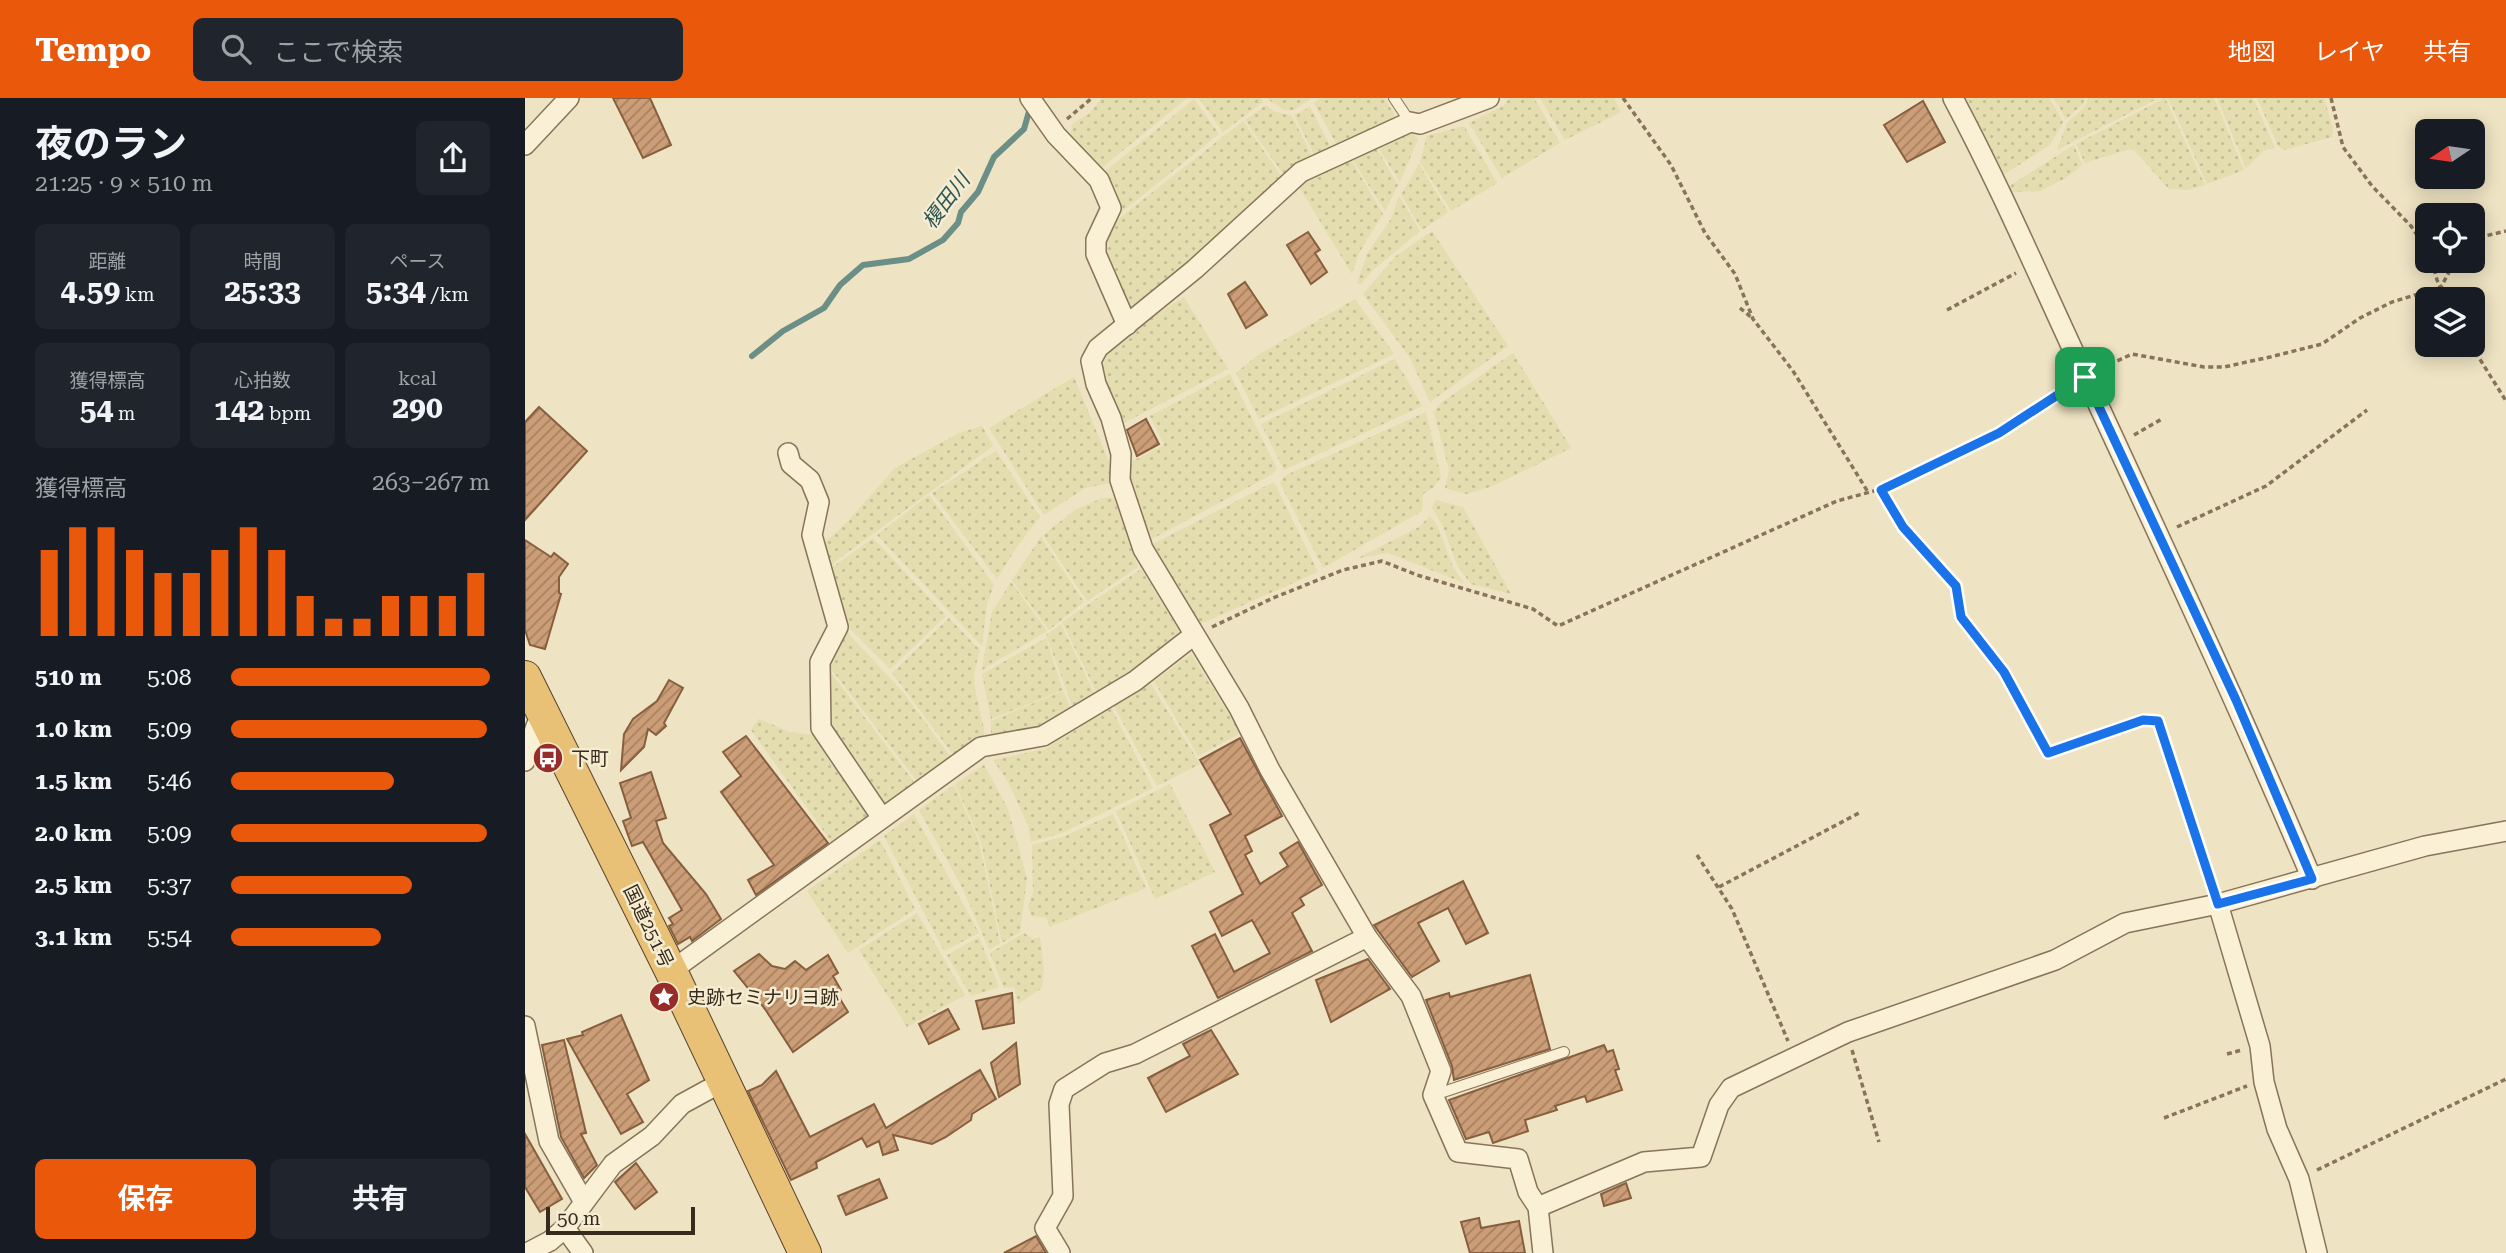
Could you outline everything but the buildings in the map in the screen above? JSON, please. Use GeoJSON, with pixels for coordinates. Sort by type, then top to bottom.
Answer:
{"type":"FeatureCollection","features":[{"type":"Feature","properties":{"kind":"highway","name":"国道251号"},"geometry":{"type":"LineString","coordinates":[[525,677],[671,971],[805,1253]]}},
{"type":"Feature","properties":{"kind":"street"},"geometry":{"type":"LineString","coordinates":[[525,145],[569,98]]}},
{"type":"Feature","properties":{"kind":"street"},"geometry":{"type":"LineString","coordinates":[[1489,98],[1420,124],[1409,122],[1301,172],[1243,228],[1098,348],[1091,360],[1096,384],[1121,454],[1120,480],[1143,549],[1367,937],[1411,996],[1441,1071],[1433,1095],[1458,1152],[1518,1159],[1528,1192],[1538,1207],[1543,1253]]}},
{"type":"Feature","properties":{"kind":"street"},"geometry":{"type":"LineString","coordinates":[[1953,98],[2000,185],[2085,377],[2236,700],[2312,879]]}},
{"type":"Feature","properties":{"kind":"street"},"geometry":{"type":"LineString","coordinates":[[1031,99],[1053,130],[1099,180],[1111,208],[1096,240],[1095,254],[1127,324]]}},
{"type":"Feature","properties":{"kind":"street"},"geometry":{"type":"LineString","coordinates":[[788,453],[791,464],[810,480],[818,502],[812,535],[838,627],[820,662],[821,728],[882,818]]}},
{"type":"Feature","properties":{"kind":"street"},"geometry":{"type":"LineString","coordinates":[[671,971],[981,747],[1043,736],[1135,681],[1194,635]]}},
{"type":"Feature","properties":{"kind":"street"},"geometry":{"type":"LineString","coordinates":[[525,761],[536,726],[546,716]]}},
{"type":"Feature","properties":{"kind":"street"},"geometry":{"type":"LineString","coordinates":[[1538,1207],[1644,1161],[1701,1157],[1719,1105],[1731,1087],[1847,1032],[2055,960],[2125,923],[2218,904],[2425,846],[2506,831]]}},
{"type":"Feature","properties":{"kind":"street"},"geometry":{"type":"LineString","coordinates":[[2218,904],[2260,1046],[2264,1082],[2277,1129],[2299,1179],[2317,1253]]}},
{"type":"Feature","properties":{"kind":"street"},"geometry":{"type":"LineString","coordinates":[[1059,1253],[1045,1228],[1063,1196],[1059,1104],[1064,1089],[1105,1063],[1135,1054],[1367,937]]}},
{"type":"Feature","properties":{"kind":"street"},"geometry":{"type":"LineString","coordinates":[[525,1026],[549,1141],[584,1202]]}},
{"type":"Feature","properties":{"kind":"street"},"geometry":{"type":"LineString","coordinates":[[527,1253],[550,1241],[565,1228],[613,1164],[652,1136],[682,1104],[724,1081]]}},
{"type":"Feature","properties":{"kind":"street"},"geometry":{"type":"LineString","coordinates":[[565,1228],[583,1253]]}},
{"type":"Feature","properties":{"kind":"lane"},"geometry":{"type":"LineString","coordinates":[[1394,98],[1409,122]]}},
{"type":"Feature","properties":{"kind":"lane"},"geometry":{"type":"LineString","coordinates":[[1433,1095],[1564,1052]]}},
{"type":"Feature","properties":{"kind":"path"},"geometry":{"type":"LineString","coordinates":[[1053,130],[1092,98]]}},
{"type":"Feature","properties":{"kind":"path"},"geometry":{"type":"LineString","coordinates":[[1623,98],[1671,165],[1705,233],[1740,283],[1753,319]]}},
{"type":"Feature","properties":{"kind":"path"},"geometry":{"type":"LineString","coordinates":[[2331,98],[2343,147],[2372,186],[2415,230]]}},
{"type":"Feature","properties":{"kind":"path"},"geometry":{"type":"LineString","coordinates":[[2485,236],[2506,231]]}},
{"type":"Feature","properties":{"kind":"path"},"geometry":{"type":"LineString","coordinates":[[1947,310],[2034,264]]}},
{"type":"Feature","properties":{"kind":"path"},"geometry":{"type":"LineString","coordinates":[[2436,273],[2441,287]]}},
{"type":"Feature","properties":{"kind":"path"},"geometry":{"type":"LineString","coordinates":[[2441,287],[2449,273]]}},
{"type":"Feature","properties":{"kind":"path"},"geometry":{"type":"LineString","coordinates":[[1194,635],[1284,593],[1343,570],[1382,561],[1417,575],[1533,609],[1558,626],[1837,500],[1881,490],[1999,433],[2085,377],[2132,354],[2180,363],[2224,367],[2322,344],[2360,318],[2392,302],[2415,295]]}},
{"type":"Feature","properties":{"kind":"path"},"geometry":{"type":"LineString","coordinates":[[1740,308],[1753,319],[1793,371],[1868,492]]}},
{"type":"Feature","properties":{"kind":"path"},"geometry":{"type":"LineString","coordinates":[[2478,357],[2506,401]]}},
{"type":"Feature","properties":{"kind":"path"},"geometry":{"type":"LineString","coordinates":[[2159,536],[2266,486],[2367,410]]}},
{"type":"Feature","properties":{"kind":"path"},"geometry":{"type":"LineString","coordinates":[[2118,444],[2162,419]]}},
{"type":"Feature","properties":{"kind":"path"},"geometry":{"type":"LineString","coordinates":[[1881,490],[1903,527],[1956,586],[1961,617],[2004,672],[2048,753],[2143,720],[2158,721],[2218,904]]}},
{"type":"Feature","properties":{"kind":"path"},"geometry":{"type":"LineString","coordinates":[[1719,887],[1859,813]]}},
{"type":"Feature","properties":{"kind":"path"},"geometry":{"type":"LineString","coordinates":[[1697,855],[1719,887],[1759,967],[1794,1055]]}},
{"type":"Feature","properties":{"kind":"path"},"geometry":{"type":"LineString","coordinates":[[1847,1032],[1879,1142]]}},
{"type":"Feature","properties":{"kind":"path"},"geometry":{"type":"LineString","coordinates":[[2299,1179],[2506,1079]]}},
{"type":"Feature","properties":{"kind":"path"},"geometry":{"type":"LineString","coordinates":[[2164,1118],[2264,1082]]}},
{"type":"Feature","properties":{"kind":"shaded area"},"geometry":{"type":"Polygon","coordinates":[[[1102,98],[1187,98],[1099,170],[1070,142],[1072,124],[1089,114],[1102,98]]]}},
{"type":"Feature","properties":{"kind":"shaded area"},"geometry":{"type":"Polygon","coordinates":[[[1199,98],[1261,98],[1263,102],[1223,132],[1199,98]]]}},
{"type":"Feature","properties":{"kind":"shaded area"},"geometry":{"type":"Polygon","coordinates":[[[1266,98],[1312,98],[1294,110],[1284,110],[1266,98]]]}},
{"type":"Feature","properties":{"kind":"shaded area"},"geometry":{"type":"Polygon","coordinates":[[[1321,98],[1384,98],[1394,113],[1394,120],[1338,147],[1314,103],[1321,98]]]}},
{"type":"Feature","properties":{"kind":"shaded area"},"geometry":{"type":"Polygon","coordinates":[[[1510,98],[1534,98],[1560,143],[1502,178],[1469,123],[1503,106],[1510,98]]]}},
{"type":"Feature","properties":{"kind":"shaded area"},"geometry":{"type":"Polygon","coordinates":[[[1540,98],[1614,98],[1621,112],[1565,140],[1540,98]]]}},
{"type":"Feature","properties":{"kind":"shaded area"},"geometry":{"type":"Polygon","coordinates":[[[1961,98],[2049,98],[2063,122],[2050,145],[2003,175],[1961,98]]]}},
{"type":"Feature","properties":{"kind":"shaded area"},"geometry":{"type":"Polygon","coordinates":[[[2054,98],[2085,98],[2083,104],[2066,119],[2054,98]]]}},
{"type":"Feature","properties":{"kind":"shaded area"},"geometry":{"type":"Polygon","coordinates":[[[2088,98],[2155,100],[2057,150],[2067,123],[2085,107],[2088,98]]]}},
{"type":"Feature","properties":{"kind":"shaded area"},"geometry":{"type":"Polygon","coordinates":[[[2165,98],[2205,185],[2188,190],[2169,189],[2134,150],[2130,149],[2085,163],[2076,144],[2165,98]]]}},
{"type":"Feature","properties":{"kind":"shaded area"},"geometry":{"type":"Polygon","coordinates":[[[2168,98],[2214,98],[2244,170],[2207,184],[2168,98]]]}},
{"type":"Feature","properties":{"kind":"shaded area"},"geometry":{"type":"Polygon","coordinates":[[[2217,98],[2253,98],[2275,148],[2263,151],[2246,168],[2217,98]]]}},
{"type":"Feature","properties":{"kind":"shaded area"},"geometry":{"type":"Polygon","coordinates":[[[2257,98],[2324,98],[2333,129],[2332,137],[2284,150],[2278,146],[2257,98]]]}},
{"type":"Feature","properties":{"kind":"shaded area"},"geometry":{"type":"Polygon","coordinates":[[[1194,99],[1219,134],[1118,215],[1102,174],[1194,99]]]}},
{"type":"Feature","properties":{"kind":"shaded area"},"geometry":{"type":"Polygon","coordinates":[[[1266,105],[1273,111],[1292,116],[1314,160],[1286,178],[1245,120],[1266,105]]]}},
{"type":"Feature","properties":{"kind":"shaded area"},"geometry":{"type":"Polygon","coordinates":[[[1310,107],[1332,150],[1316,158],[1294,115],[1310,107]]]}},
{"type":"Feature","properties":{"kind":"shaded area"},"geometry":{"type":"Polygon","coordinates":[[[1243,121],[1284,180],[1133,313],[1126,310],[1100,250],[1116,221],[1243,121]]]}},
{"type":"Feature","properties":{"kind":"shaded area"},"geometry":{"type":"Polygon","coordinates":[[[1464,126],[1497,183],[1451,211],[1420,162],[1427,136],[1464,126]]]}},
{"type":"Feature","properties":{"kind":"shaded area"},"geometry":{"type":"Polygon","coordinates":[[[1411,132],[1418,139],[1400,182],[1376,144],[1411,132]]]}},
{"type":"Feature","properties":{"kind":"shaded area"},"geometry":{"type":"Polygon","coordinates":[[[2074,145],[2082,165],[2066,178],[2040,191],[2010,192],[2008,187],[2074,145]]]}},
{"type":"Feature","properties":{"kind":"shaded area"},"geometry":{"type":"Polygon","coordinates":[[[1375,146],[1398,185],[1385,211],[1351,157],[1375,146]]]}},
{"type":"Feature","properties":{"kind":"shaded area"},"geometry":{"type":"Polygon","coordinates":[[[1350,158],[1383,214],[1359,253],[1352,274],[1298,185],[1350,158]]]}},
{"type":"Feature","properties":{"kind":"shaded area"},"geometry":{"type":"Polygon","coordinates":[[[1419,164],[1448,212],[1422,230],[1401,195],[1419,164]]]}},
{"type":"Feature","properties":{"kind":"shaded area"},"geometry":{"type":"Polygon","coordinates":[[[1399,196],[1420,231],[1372,271],[1361,284],[1357,283],[1367,254],[1391,219],[1399,196]]]}},
{"type":"Feature","properties":{"kind":"shaded area"},"geometry":{"type":"Polygon","coordinates":[[[1432,231],[1508,346],[1430,402],[1410,358],[1363,294],[1396,256],[1432,231]]]}},
{"type":"Feature","properties":{"kind":"shaded area"},"geometry":{"type":"Polygon","coordinates":[[[1184,297],[1228,369],[1120,425],[1098,366],[1106,347],[1184,297]]]}},
{"type":"Feature","properties":{"kind":"shaded area"},"geometry":{"type":"Polygon","coordinates":[[[1355,299],[1394,354],[1259,419],[1236,373],[1258,355],[1355,299]]]}},
{"type":"Feature","properties":{"kind":"shaded area"},"geometry":{"type":"Polygon","coordinates":[[[1513,353],[1571,448],[1490,487],[1466,494],[1445,488],[1449,470],[1434,412],[1441,403],[1513,353]]]}},
{"type":"Feature","properties":{"kind":"shaded area"},"geometry":{"type":"Polygon","coordinates":[[[1395,359],[1422,406],[1284,470],[1261,424],[1395,359]]]}},
{"type":"Feature","properties":{"kind":"shaded area"},"geometry":{"type":"Polygon","coordinates":[[[1230,374],[1277,469],[1271,475],[1150,540],[1127,476],[1127,464],[1164,445],[1150,416],[1230,374]]]}},
{"type":"Feature","properties":{"kind":"shaded area"},"geometry":{"type":"Polygon","coordinates":[[[1074,377],[1109,462],[1110,483],[1085,488],[1044,515],[989,428],[1074,377]]]}},
{"type":"Feature","properties":{"kind":"shaded area"},"geometry":{"type":"Polygon","coordinates":[[[1426,412],[1441,477],[1434,487],[1423,494],[1422,511],[1323,568],[1280,483],[1284,476],[1426,412]]]}},
{"type":"Feature","properties":{"kind":"shaded area"},"geometry":{"type":"Polygon","coordinates":[[[982,426],[993,446],[829,566],[823,544],[848,521],[895,468],[959,433],[982,426]]]}},
{"type":"Feature","properties":{"kind":"shaded area"},"geometry":{"type":"Polygon","coordinates":[[[996,451],[1040,517],[1018,545],[997,579],[932,493],[996,451]]]}},
{"type":"Feature","properties":{"kind":"shaded area"},"geometry":{"type":"Polygon","coordinates":[[[1274,482],[1318,572],[1198,625],[1151,545],[1274,482]]]}},
{"type":"Feature","properties":{"kind":"shaded area"},"geometry":{"type":"Polygon","coordinates":[[[929,495],[994,585],[987,603],[982,646],[877,535],[929,495]]]}},
{"type":"Feature","properties":{"kind":"shaded area"},"geometry":{"type":"Polygon","coordinates":[[[1102,498],[1114,498],[1138,567],[1087,601],[1043,535],[1075,510],[1102,498]]]}},
{"type":"Feature","properties":{"kind":"shaded area"},"geometry":{"type":"Polygon","coordinates":[[[1436,500],[1463,507],[1511,594],[1471,584],[1457,565],[1442,524],[1432,508],[1436,500]]]}},
{"type":"Feature","properties":{"kind":"shaded area"},"geometry":{"type":"Polygon","coordinates":[[[1430,516],[1438,527],[1453,567],[1464,583],[1388,553],[1358,558],[1419,527],[1430,516]]]}},
{"type":"Feature","properties":{"kind":"shaded area"},"geometry":{"type":"Polygon","coordinates":[[[1041,537],[1084,602],[1049,630],[1012,580],[1041,537]]]}},
{"type":"Feature","properties":{"kind":"shaded area"},"geometry":{"type":"Polygon","coordinates":[[[873,538],[946,616],[890,669],[846,625],[830,569],[873,538]]]}},
{"type":"Feature","properties":{"kind":"shaded area"},"geometry":{"type":"Polygon","coordinates":[[[1141,569],[1180,632],[1159,655],[1097,693],[1062,622],[1141,569]]]}},
{"type":"Feature","properties":{"kind":"shaded area"},"geometry":{"type":"Polygon","coordinates":[[[1011,582],[1047,631],[982,670],[992,612],[1011,582]]]}},
{"type":"Feature","properties":{"kind":"shaded area"},"geometry":{"type":"Polygon","coordinates":[[[949,618],[980,650],[974,673],[984,729],[984,738],[955,757],[892,673],[949,618]]]}},
{"type":"Feature","properties":{"kind":"shaded area"},"geometry":{"type":"Polygon","coordinates":[[[1061,624],[1095,695],[1073,708],[1046,635],[1061,624]]]}},
{"type":"Feature","properties":{"kind":"shaded area"},"geometry":{"type":"Polygon","coordinates":[[[844,629],[902,691],[953,760],[920,785],[829,666],[844,629]]]}},
{"type":"Feature","properties":{"kind":"shaded area"},"geometry":{"type":"Polygon","coordinates":[[[1046,638],[1063,690],[991,719],[982,674],[1046,638]]]}},
{"type":"Feature","properties":{"kind":"shaded area"},"geometry":{"type":"Polygon","coordinates":[[[1191,654],[1241,733],[1198,756],[1154,681],[1191,654]]]}},
{"type":"Feature","properties":{"kind":"shaded area"},"geometry":{"type":"Polygon","coordinates":[[[828,669],[917,786],[887,808],[827,724],[828,669]]]}},
{"type":"Feature","properties":{"kind":"shaded area"},"geometry":{"type":"Polygon","coordinates":[[[1151,684],[1200,764],[1157,786],[1114,706],[1151,684]]]}},
{"type":"Feature","properties":{"kind":"shaded area"},"geometry":{"type":"Polygon","coordinates":[[[1063,691],[1071,709],[1045,728],[991,737],[991,721],[1063,691]]]}},
{"type":"Feature","properties":{"kind":"shaded area"},"geometry":{"type":"Polygon","coordinates":[[[1111,708],[1153,788],[1062,833],[1031,842],[1028,825],[1007,780],[993,760],[1045,749],[1111,708]]]}},
{"type":"Feature","properties":{"kind":"shaded area"},"geometry":{"type":"Polygon","coordinates":[[[759,719],[790,732],[812,735],[869,818],[833,844],[751,730],[759,719]]]}},
{"type":"Feature","properties":{"kind":"shaded area"},"geometry":{"type":"Polygon","coordinates":[[[984,765],[1008,809],[1027,878],[1020,932],[1002,943],[981,842],[955,784],[984,765]]]}},
{"type":"Feature","properties":{"kind":"shaded area"},"geometry":{"type":"Polygon","coordinates":[[[1170,784],[1215,872],[1155,899],[1116,811],[1170,784]]]}},
{"type":"Feature","properties":{"kind":"shaded area"},"geometry":{"type":"Polygon","coordinates":[[[954,785],[979,842],[994,912],[1000,944],[989,949],[963,889],[919,810],[954,785]]]}},
{"type":"Feature","properties":{"kind":"shaded area"},"geometry":{"type":"Polygon","coordinates":[[[914,814],[979,933],[944,951],[884,836],[914,814]]]}},
{"type":"Feature","properties":{"kind":"shaded area"},"geometry":{"type":"Polygon","coordinates":[[[1113,814],[1146,888],[1049,927],[1047,918],[1032,916],[1028,907],[1033,892],[1032,845],[1065,836],[1113,814]]]}},
{"type":"Feature","properties":{"kind":"shaded area"},"geometry":{"type":"Polygon","coordinates":[[[880,840],[915,909],[848,953],[807,891],[880,840]]]}},
{"type":"Feature","properties":{"kind":"shaded area"},"geometry":{"type":"Polygon","coordinates":[[[917,913],[965,995],[907,1027],[859,950],[917,913]]]}},
{"type":"Feature","properties":{"kind":"shaded area"},"geometry":{"type":"Polygon","coordinates":[[[1024,933],[1033,939],[1040,937],[1044,969],[1042,988],[1018,1004],[1014,987],[1004,988],[990,953],[1024,933]]]}},
{"type":"Feature","properties":{"kind":"shaded area"},"geometry":{"type":"Polygon","coordinates":[[[979,937],[999,987],[971,996],[947,955],[979,937]]]}},
{"type":"Feature","properties":{"kind":"waterway","name":"榎田川"},"geometry":{"type":"LineString","coordinates":[[752,356],[783,331],[824,308],[840,285],[863,265],[909,259],[943,240],[958,223],[961,212],[978,192],[994,157],[1024,129],[1030,108]]}},
{"type":"Feature","properties":{"kind":"place","name":"下町"},"geometry":{"type":"Point","coordinates":[548,758]}},
{"type":"Feature","properties":{"kind":"place","name":"史跡セミナリヨ跡"},"geometry":{"type":"Point","coordinates":[664,997]}},
{"type":"Feature","properties":{"kind":"route"},"geometry":{"type":"LineString","coordinates":[[2085,377],[2236,700],[2312,879],[2218,904],[2213,896],[2158,721],[2143,720],[2048,753],[2004,672],[1961,617],[1956,586],[1903,527],[1881,490],[1999,433],[2085,377]]}}]}
